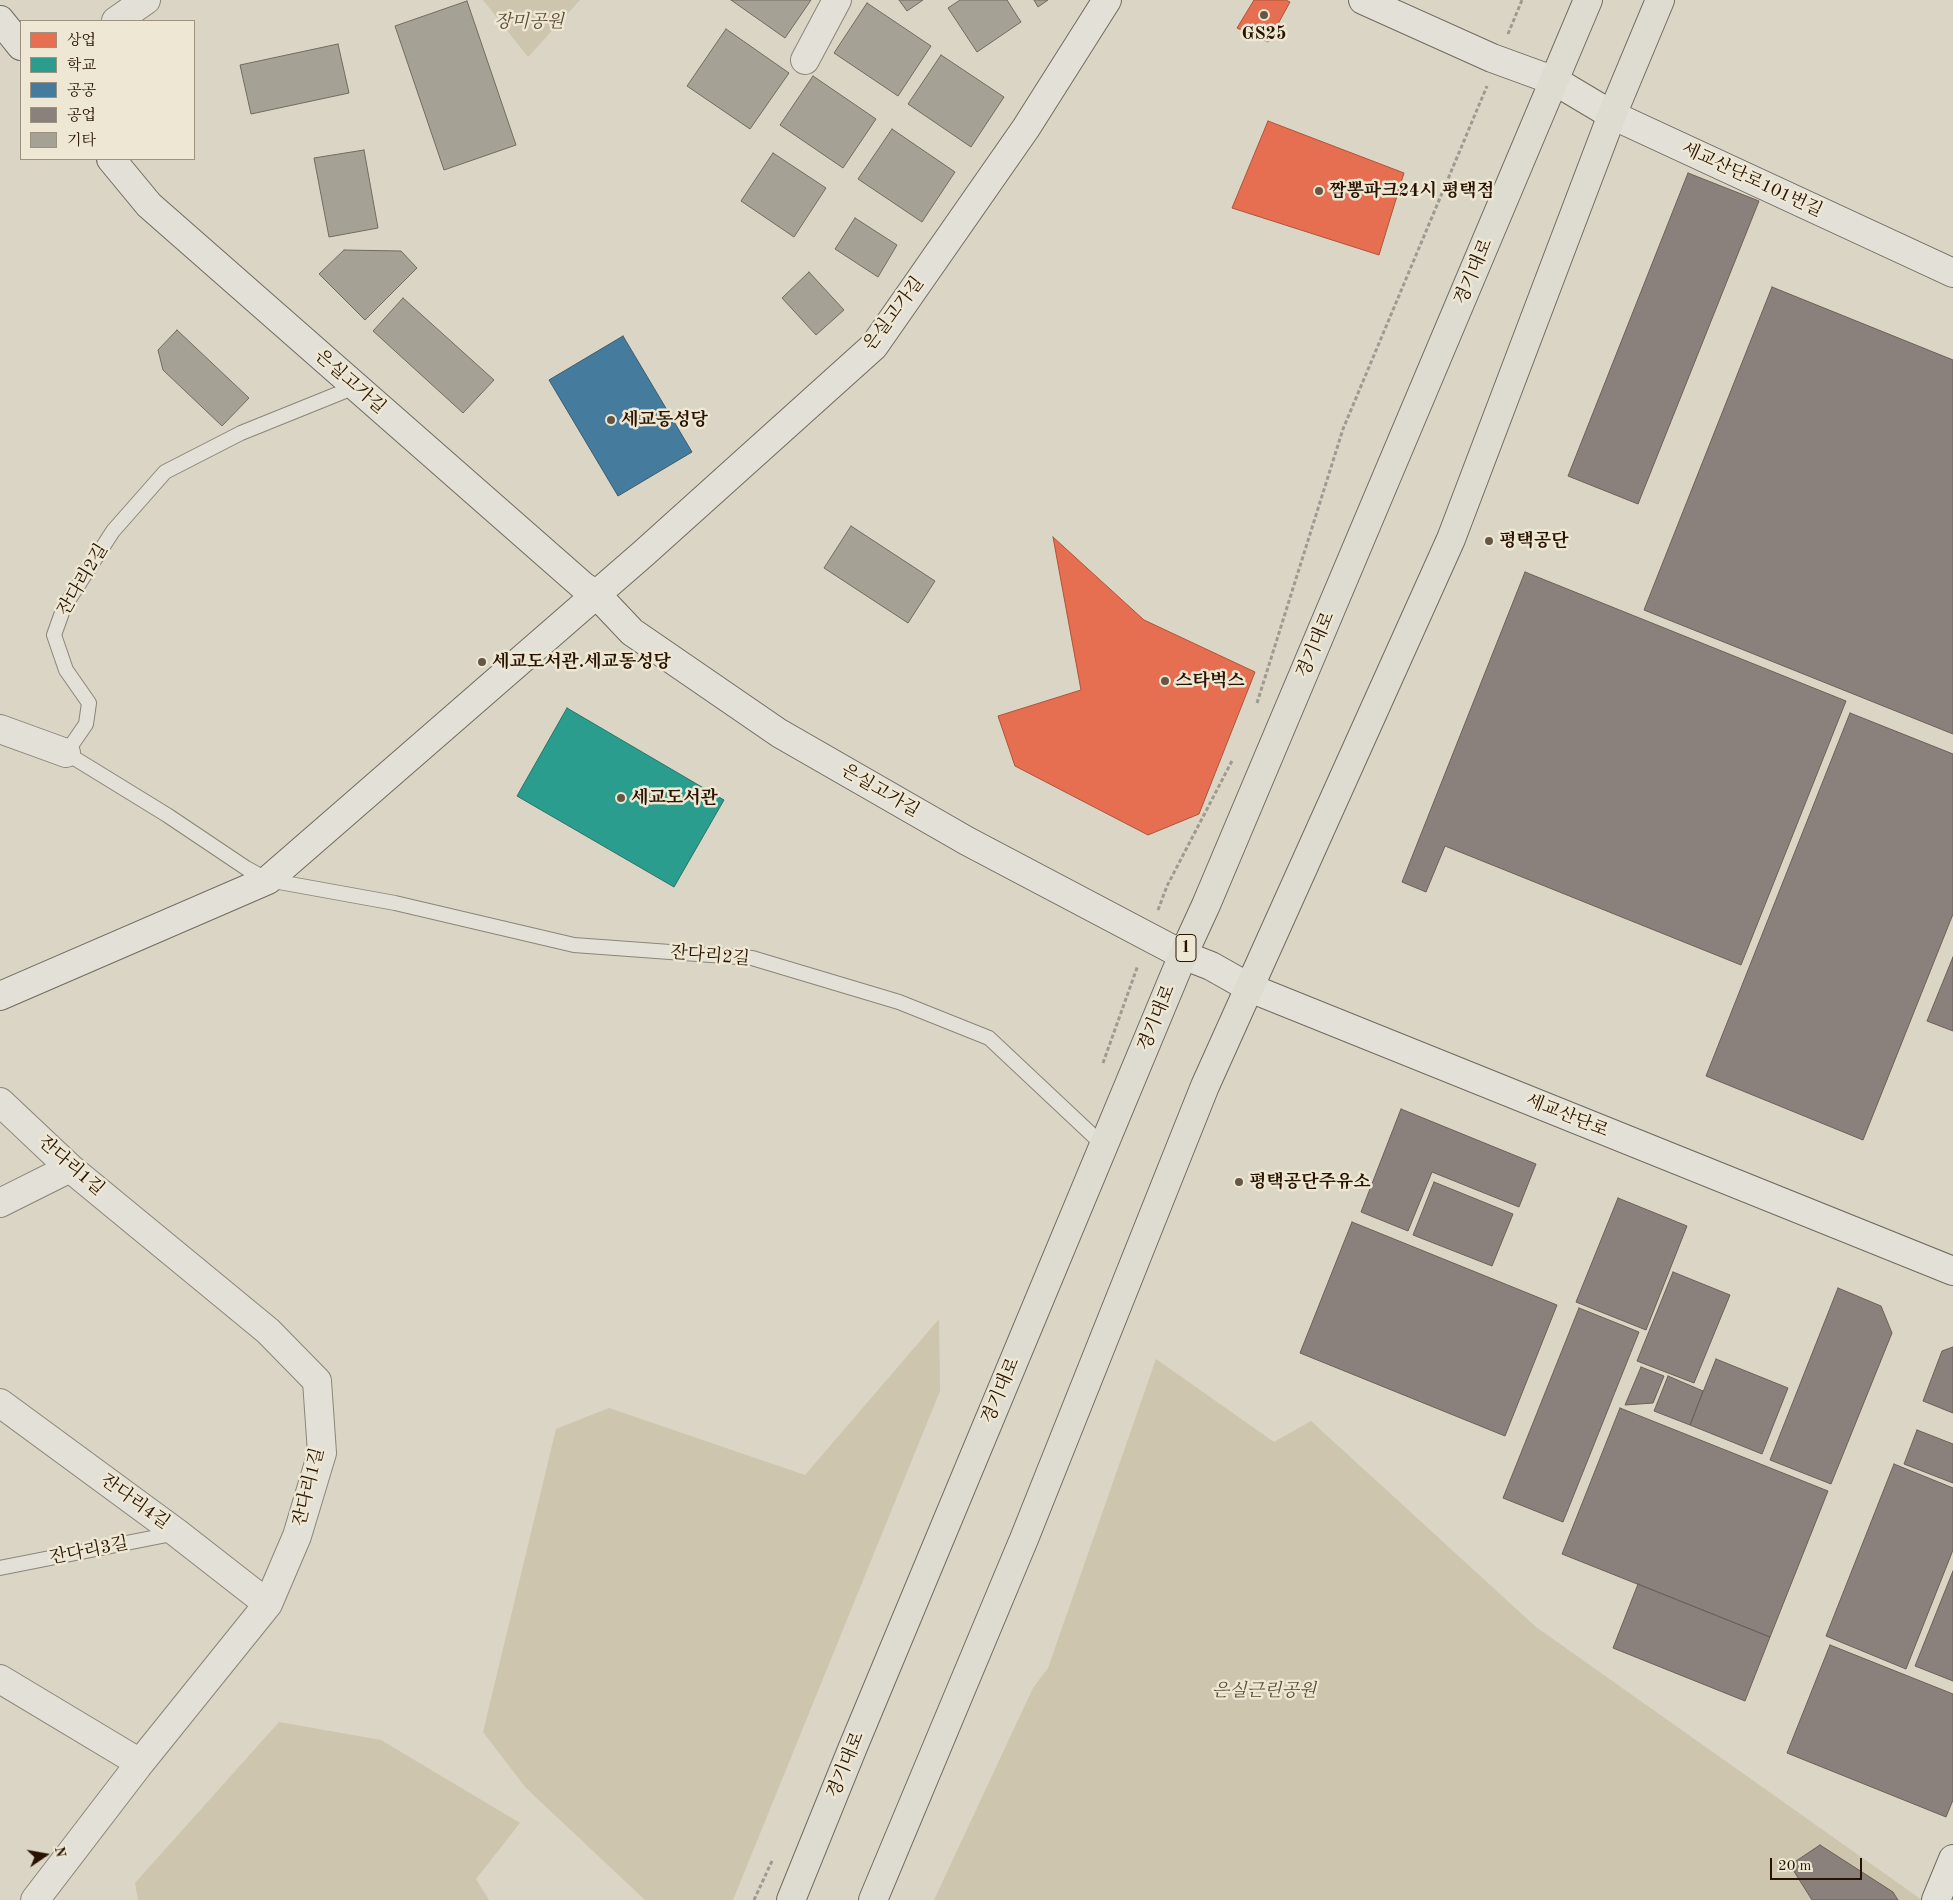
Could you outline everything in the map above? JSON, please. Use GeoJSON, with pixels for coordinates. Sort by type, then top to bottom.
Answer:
{"type":"FeatureCollection","features":[{"type":"Feature","properties":{"kind":"main road","name":"경기대로"},"geometry":{"type":"LineString","coordinates":[[792,1900],[857,1738],[1183,954],[1206,905],[1588,0]]}},
{"type":"Feature","properties":{"kind":"main road"},"geometry":{"type":"LineString","coordinates":[[873,1900],[1024,1539],[1205,1086],[1451,539],[1612,115],[1660,0]]}},
{"type":"Feature","properties":{"kind":"street"},"geometry":{"type":"LineString","coordinates":[[117,20],[146,0]]}},
{"type":"Feature","properties":{"kind":"street"},"geometry":{"type":"LineString","coordinates":[[805,60],[837,0]]}},
{"type":"Feature","properties":{"kind":"street","name":"은실고가길"},"geometry":{"type":"LineString","coordinates":[[597,595],[874,346],[1026,128],[1107,0]]}},
{"type":"Feature","properties":{"kind":"street","name":"세교산단로101번길"},"geometry":{"type":"LineString","coordinates":[[1363,0],[1492,58],[1555,81],[1612,115],[1953,273]]}},
{"type":"Feature","properties":{"kind":"street"},"geometry":{"type":"LineString","coordinates":[[0,20],[20,45]]}},
{"type":"Feature","properties":{"kind":"street","name":"은실고가길"},"geometry":{"type":"LineString","coordinates":[[112,160],[148,206],[583,586],[597,595],[632,632],[779,733],[967,841],[1183,954]]}},
{"type":"Feature","properties":{"kind":"street"},"geometry":{"type":"LineString","coordinates":[[0,996],[268,880],[597,595]]}},
{"type":"Feature","properties":{"kind":"street"},"geometry":{"type":"LineString","coordinates":[[0,729],[66,753]]}},
{"type":"Feature","properties":{"kind":"street","name":"세교산단로"},"geometry":{"type":"LineString","coordinates":[[1183,954],[1211,966],[1250,988],[1953,1272]]}},
{"type":"Feature","properties":{"kind":"street","name":"잔다리1길"},"geometry":{"type":"LineString","coordinates":[[0,1102],[70,1168],[268,1331],[317,1381],[322,1453],[297,1536],[268,1604],[140,1763],[35,1900]]}},
{"type":"Feature","properties":{"kind":"street"},"geometry":{"type":"LineString","coordinates":[[0,1202],[70,1168]]}},
{"type":"Feature","properties":{"kind":"street","name":"잔다리4길"},"geometry":{"type":"LineString","coordinates":[[0,1403],[177,1533],[268,1604]]}},
{"type":"Feature","properties":{"kind":"street"},"geometry":{"type":"LineString","coordinates":[[0,1678],[140,1763]]}},
{"type":"Feature","properties":{"kind":"street"},"geometry":{"type":"LineString","coordinates":[[1936,1900],[1953,1858]]}},
{"type":"Feature","properties":{"kind":"lane","name":"잔다리2길"},"geometry":{"type":"LineString","coordinates":[[355,387],[241,433],[165,472],[113,531],[64,607],[54,635],[66,670],[89,703],[86,724],[66,753],[167,815],[246,868],[268,880],[395,903],[574,945],[752,958],[899,1002],[990,1038],[1104,1146]]}},
{"type":"Feature","properties":{"kind":"lane","name":"잔다리3길"},"geometry":{"type":"LineString","coordinates":[[0,1568],[177,1533]]}},
{"type":"Feature","properties":{"kind":"green space","name":"장미공원"},"geometry":{"type":"Polygon","coordinates":[[[483,0],[580,0],[528,57],[483,0]]]}},
{"type":"Feature","properties":{"kind":"green space"},"geometry":{"type":"Polygon","coordinates":[[[939,1319],[940,1391],[733,1900],[645,1900],[526,1788],[483,1732],[556,1429],[609,1408],[805,1475],[939,1319]]]}},
{"type":"Feature","properties":{"kind":"green space","name":"은실근린공원"},"geometry":{"type":"Polygon","coordinates":[[[1156,1359],[1274,1442],[1311,1421],[1536,1627],[1922,1900],[934,1900],[1033,1688],[1048,1668],[1156,1359]]]}},
{"type":"Feature","properties":{"kind":"green space"},"geometry":{"type":"Polygon","coordinates":[[[279,1722],[381,1740],[520,1823],[476,1879],[489,1900],[138,1900],[135,1883],[279,1722]]]}},
{"type":"Feature","properties":{"kind":"building: 상업","name":"GS25"},"geometry":{"type":"Polygon","coordinates":[[[1254,0],[1286,0],[1290,2],[1268,42],[1237,28],[1254,0]]]}},
{"type":"Feature","properties":{"kind":"building: 상업","name":"짬뽕파크24시 평택점"},"geometry":{"type":"Polygon","coordinates":[[[1268,121],[1404,173],[1379,255],[1232,208],[1268,121]]]}},
{"type":"Feature","properties":{"kind":"building: 상업","name":"스타벅스"},"geometry":{"type":"Polygon","coordinates":[[[1053,537],[1144,620],[1255,672],[1199,814],[1148,835],[1015,766],[998,716],[1081,690],[1053,537]]]}},
{"type":"Feature","properties":{"kind":"building: 학교","name":"세교도서관"},"geometry":{"type":"Polygon","coordinates":[[[567,708],[724,800],[674,887],[517,796],[567,708]]]}},
{"type":"Feature","properties":{"kind":"building: 공공"},"geometry":{"type":"Polygon","coordinates":[[[623,336],[692,452],[618,496],[549,380],[623,336]]]}},
{"type":"Feature","properties":{"kind":"building: 공업"},"geometry":{"type":"Polygon","coordinates":[[[1688,173],[1759,201],[1638,504],[1568,476],[1688,173]]]}},
{"type":"Feature","properties":{"kind":"building: 공업"},"geometry":{"type":"Polygon","coordinates":[[[1772,287],[1953,360],[1953,734],[1644,610],[1772,287]]]}},
{"type":"Feature","properties":{"kind":"building: 공업"},"geometry":{"type":"Polygon","coordinates":[[[1525,572],[1846,701],[1741,965],[1445,846],[1426,892],[1402,882],[1525,572]]]}},
{"type":"Feature","properties":{"kind":"building: 공업"},"geometry":{"type":"Polygon","coordinates":[[[1850,713],[1953,754],[1953,914],[1863,1140],[1706,1076],[1850,713]]]}},
{"type":"Feature","properties":{"kind":"building: 공업"},"geometry":{"type":"Polygon","coordinates":[[[1953,957],[1953,1031],[1927,1021],[1953,957]]]}},
{"type":"Feature","properties":{"kind":"building: 공업"},"geometry":{"type":"Polygon","coordinates":[[[1401,1109],[1536,1164],[1519,1207],[1432,1172],[1408,1231],[1361,1212],[1401,1109]]]}},
{"type":"Feature","properties":{"kind":"building: 공업"},"geometry":{"type":"Polygon","coordinates":[[[1434,1182],[1513,1214],[1492,1266],[1413,1235],[1434,1182]]]}},
{"type":"Feature","properties":{"kind":"building: 공업"},"geometry":{"type":"Polygon","coordinates":[[[1618,1198],[1687,1226],[1646,1330],[1576,1302],[1618,1198]]]}},
{"type":"Feature","properties":{"kind":"building: 공업"},"geometry":{"type":"Polygon","coordinates":[[[1352,1222],[1557,1305],[1505,1436],[1300,1353],[1352,1222]]]}},
{"type":"Feature","properties":{"kind":"building: 공업"},"geometry":{"type":"Polygon","coordinates":[[[1673,1272],[1730,1295],[1694,1383],[1637,1361],[1673,1272]]]}},
{"type":"Feature","properties":{"kind":"building: 공업"},"geometry":{"type":"Polygon","coordinates":[[[1838,1288],[1881,1306],[1892,1333],[1831,1484],[1770,1460],[1838,1288]]]}},
{"type":"Feature","properties":{"kind":"building: 공업"},"geometry":{"type":"Polygon","coordinates":[[[1579,1308],[1639,1332],[1563,1522],[1503,1498],[1579,1308]]]}},
{"type":"Feature","properties":{"kind":"building: 공업"},"geometry":{"type":"Polygon","coordinates":[[[1953,1347],[1953,1413],[1923,1401],[1942,1351],[1953,1347]]]}},
{"type":"Feature","properties":{"kind":"building: 공업"},"geometry":{"type":"Polygon","coordinates":[[[1716,1359],[1788,1388],[1762,1454],[1690,1425],[1716,1359]]]}},
{"type":"Feature","properties":{"kind":"building: 공업"},"geometry":{"type":"Polygon","coordinates":[[[1641,1367],[1664,1376],[1653,1403],[1625,1405],[1641,1367]]]}},
{"type":"Feature","properties":{"kind":"building: 공업"},"geometry":{"type":"Polygon","coordinates":[[[1668,1376],[1703,1391],[1690,1425],[1654,1411],[1668,1376]]]}},
{"type":"Feature","properties":{"kind":"building: 공업"},"geometry":{"type":"Polygon","coordinates":[[[1620,1408],[1828,1491],[1770,1637],[1562,1554],[1620,1408]]]}},
{"type":"Feature","properties":{"kind":"building: 공업"},"geometry":{"type":"Polygon","coordinates":[[[1917,1430],[1953,1444],[1953,1483],[1904,1464],[1917,1430]]]}},
{"type":"Feature","properties":{"kind":"building: 공업"},"geometry":{"type":"Polygon","coordinates":[[[1894,1464],[1953,1488],[1953,1550],[1906,1669],[1826,1636],[1894,1464]]]}},
{"type":"Feature","properties":{"kind":"building: 공업"},"geometry":{"type":"Polygon","coordinates":[[[1953,1571],[1953,1681],[1915,1666],[1953,1571]]]}},
{"type":"Feature","properties":{"kind":"building: 공업"},"geometry":{"type":"Polygon","coordinates":[[[1638,1584],[1770,1637],[1745,1701],[1613,1648],[1638,1584]]]}},
{"type":"Feature","properties":{"kind":"building: 공업"},"geometry":{"type":"Polygon","coordinates":[[[1830,1645],[1953,1694],[1953,1800],[1946,1817],[1787,1753],[1830,1645]]]}},
{"type":"Feature","properties":{"kind":"building: 공업"},"geometry":{"type":"Polygon","coordinates":[[[1820,1845],[1893,1892],[1898,1900],[1812,1900],[1790,1865],[1820,1845]]]}},
{"type":"Feature","properties":{"kind":"building: 기타"},"geometry":{"type":"Polygon","coordinates":[[[731,0],[811,0],[785,38],[731,0]]]}},
{"type":"Feature","properties":{"kind":"building: 기타"},"geometry":{"type":"Polygon","coordinates":[[[899,0],[923,0],[907,11],[899,0]]]}},
{"type":"Feature","properties":{"kind":"building: 기타"},"geometry":{"type":"Polygon","coordinates":[[[960,0],[1007,0],[1021,22],[977,52],[948,8],[960,0]]]}},
{"type":"Feature","properties":{"kind":"building: 기타"},"geometry":{"type":"Polygon","coordinates":[[[1034,0],[1048,0],[1038,7],[1034,0]]]}},
{"type":"Feature","properties":{"kind":"building: 기타"},"geometry":{"type":"Polygon","coordinates":[[[467,1],[516,145],[444,170],[395,26],[467,1]]]}},
{"type":"Feature","properties":{"kind":"building: 기타"},"geometry":{"type":"Polygon","coordinates":[[[867,3],[931,46],[898,96],[834,53],[867,3]]]}},
{"type":"Feature","properties":{"kind":"building: 기타"},"geometry":{"type":"Polygon","coordinates":[[[726,29],[789,73],[750,129],[687,86],[726,29]]]}},
{"type":"Feature","properties":{"kind":"building: 기타"},"geometry":{"type":"Polygon","coordinates":[[[338,44],[349,93],[251,114],[240,65],[338,44]]]}},
{"type":"Feature","properties":{"kind":"building: 기타"},"geometry":{"type":"Polygon","coordinates":[[[941,55],[1004,97],[971,147],[908,104],[941,55]]]}},
{"type":"Feature","properties":{"kind":"building: 기타"},"geometry":{"type":"Polygon","coordinates":[[[813,76],[876,119],[843,168],[780,125],[813,76]]]}},
{"type":"Feature","properties":{"kind":"building: 기타"},"geometry":{"type":"Polygon","coordinates":[[[892,129],[955,172],[922,222],[858,179],[892,129]]]}},
{"type":"Feature","properties":{"kind":"building: 기타"},"geometry":{"type":"Polygon","coordinates":[[[364,150],[378,228],[329,237],[314,158],[364,150]]]}},
{"type":"Feature","properties":{"kind":"building: 기타"},"geometry":{"type":"Polygon","coordinates":[[[773,153],[826,188],[794,237],[741,201],[773,153]]]}},
{"type":"Feature","properties":{"kind":"building: 기타"},"geometry":{"type":"Polygon","coordinates":[[[855,218],[897,245],[878,277],[835,249],[855,218]]]}},
{"type":"Feature","properties":{"kind":"building: 기타"},"geometry":{"type":"Polygon","coordinates":[[[344,250],[401,251],[417,268],[365,320],[319,274],[344,250]]]}},
{"type":"Feature","properties":{"kind":"building: 기타"},"geometry":{"type":"Polygon","coordinates":[[[809,272],[844,310],[816,335],[782,298],[809,272]]]}},
{"type":"Feature","properties":{"kind":"building: 기타"},"geometry":{"type":"Polygon","coordinates":[[[403,298],[494,380],[463,413],[373,331],[403,298]]]}},
{"type":"Feature","properties":{"kind":"building: 기타"},"geometry":{"type":"Polygon","coordinates":[[[177,330],[249,398],[222,426],[163,370],[158,350],[177,330]]]}},
{"type":"Feature","properties":{"kind":"building: 기타"},"geometry":{"type":"Polygon","coordinates":[[[851,526],[935,581],[908,623],[824,568],[851,526]]]}},
{"type":"Feature","properties":{"kind":"place","name":"GS25"},"geometry":{"type":"Point","coordinates":[1264,15]}},
{"type":"Feature","properties":{"kind":"place","name":"짬뽕파크24시 평택점"},"geometry":{"type":"Point","coordinates":[1319,191]}},
{"type":"Feature","properties":{"kind":"place","name":"세교동성당"},"geometry":{"type":"Point","coordinates":[611,420]}},
{"type":"Feature","properties":{"kind":"place","name":"평택공단"},"geometry":{"type":"Point","coordinates":[1489,541]}},
{"type":"Feature","properties":{"kind":"place","name":"세교도서관.세교동성당"},"geometry":{"type":"Point","coordinates":[482,662]}},
{"type":"Feature","properties":{"kind":"place","name":"스타벅스"},"geometry":{"type":"Point","coordinates":[1165,681]}},
{"type":"Feature","properties":{"kind":"place","name":"세교도서관"},"geometry":{"type":"Point","coordinates":[621,798]}},
{"type":"Feature","properties":{"kind":"place","name":"평택공단주유소"},"geometry":{"type":"Point","coordinates":[1239,1182]}}]}
